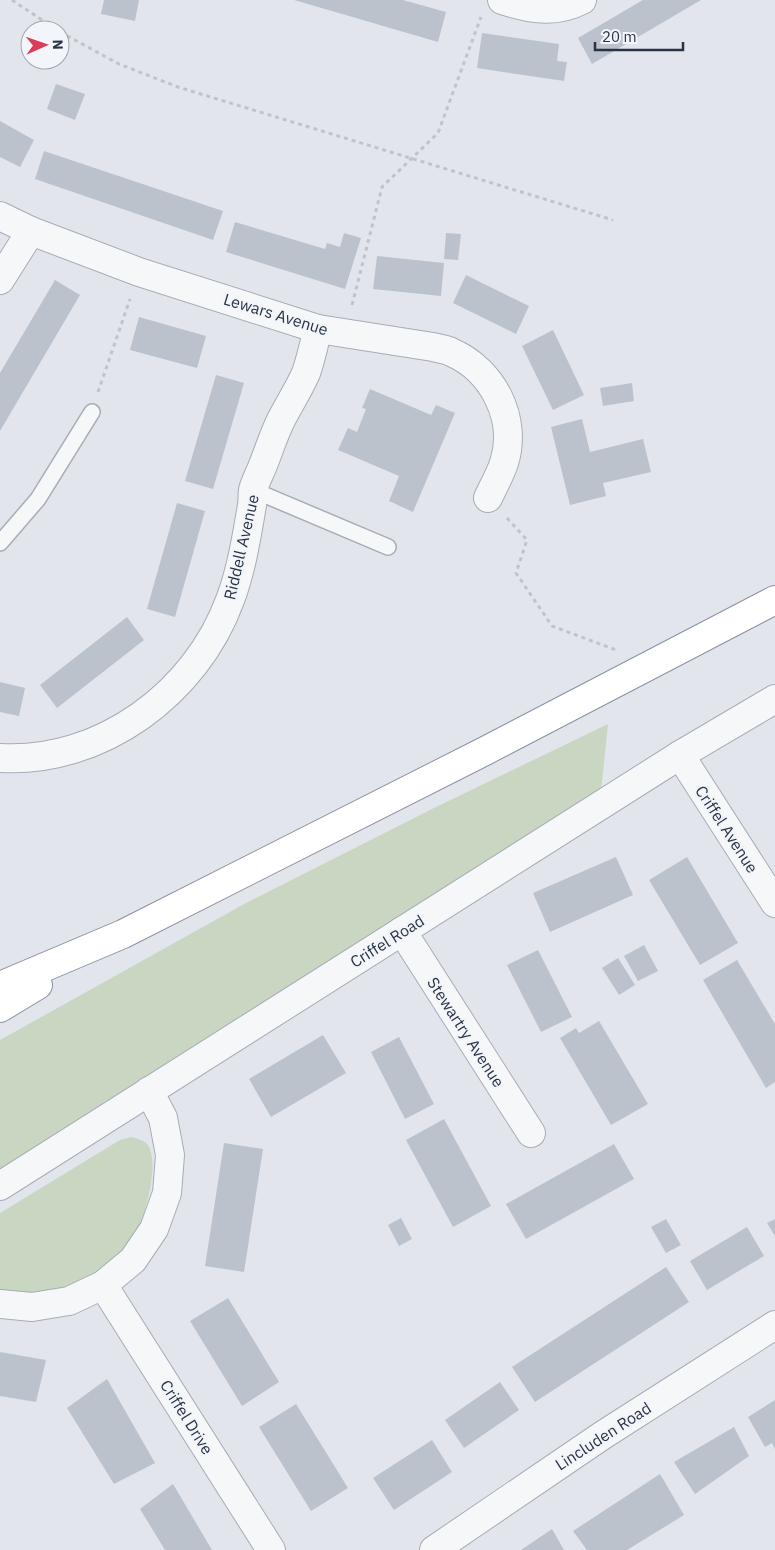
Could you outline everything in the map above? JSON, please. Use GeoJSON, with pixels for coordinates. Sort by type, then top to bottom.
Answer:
{"type":"FeatureCollection","features":[{"type":"Feature","properties":{"kind":"highway"},"geometry":{"type":"LineString","coordinates":[[0,986],[123,934],[476,755],[775,600]]}},
{"type":"Feature","properties":{"kind":"highway"},"geometry":{"type":"LineString","coordinates":[[0,1008],[123,934]]}},
{"type":"Feature","properties":{"kind":"street"},"geometry":{"type":"LineString","coordinates":[[493,4],[538,9],[564,7],[582,0]]}},
{"type":"Feature","properties":{"kind":"street","name":"Lewars Avenue"},"geometry":{"type":"LineString","coordinates":[[0,216],[31,231],[139,272],[318,329],[450,351],[465,359],[479,370],[499,397],[505,413],[508,430],[504,463],[488,498]]}},
{"type":"Feature","properties":{"kind":"street"},"geometry":{"type":"LineString","coordinates":[[0,280],[31,231]]}},
{"type":"Feature","properties":{"kind":"street","name":"Riddell Avenue"},"geometry":{"type":"LineString","coordinates":[[0,758],[35,756],[63,751],[91,743],[118,731],[142,716],[164,698],[186,677],[204,653],[230,600],[245,542],[253,503],[253,490],[280,422],[306,373],[318,329]]}},
{"type":"Feature","properties":{"kind":"street","name":"Criffel Road"},"geometry":{"type":"LineString","coordinates":[[0,1186],[680,755],[775,699]]}},
{"type":"Feature","properties":{"kind":"street","name":"Criffel Avenue"},"geometry":{"type":"LineString","coordinates":[[680,755],[775,903]]}},
{"type":"Feature","properties":{"kind":"street","name":"Stewartry Avenue"},"geometry":{"type":"LineString","coordinates":[[402,932],[531,1133]]}},
{"type":"Feature","properties":{"kind":"street"},"geometry":{"type":"LineString","coordinates":[[0,1304],[32,1307],[70,1301],[103,1285],[133,1260],[154,1229],[167,1193],[170,1155],[163,1118],[148,1091]]}},
{"type":"Feature","properties":{"kind":"street","name":"Criffel Drive"},"geometry":{"type":"LineString","coordinates":[[103,1285],[271,1550]]}},
{"type":"Feature","properties":{"kind":"street","name":"Lincluden Road"},"geometry":{"type":"LineString","coordinates":[[434,1550],[603,1435],[775,1325]]}},
{"type":"Feature","properties":{"kind":"lane"},"geometry":{"type":"LineString","coordinates":[[0,543],[38,499],[92,412]]}},
{"type":"Feature","properties":{"kind":"lane"},"geometry":{"type":"LineString","coordinates":[[253,490],[388,547]]}},
{"type":"Feature","properties":{"kind":"path"},"geometry":{"type":"LineString","coordinates":[[12,0],[42,20]]}},
{"type":"Feature","properties":{"kind":"path"},"geometry":{"type":"LineString","coordinates":[[344,333],[382,187],[438,133],[493,4]]}},
{"type":"Feature","properties":{"kind":"path"},"geometry":{"type":"LineString","coordinates":[[70,37],[120,64],[178,87],[613,220]]}},
{"type":"Feature","properties":{"kind":"path"},"geometry":{"type":"LineString","coordinates":[[92,412],[139,272]]}},
{"type":"Feature","properties":{"kind":"path"},"geometry":{"type":"LineString","coordinates":[[488,498],[527,540],[516,574],[552,626],[652,664]]}},
{"type":"Feature","properties":{"kind":"green space"},"geometry":{"type":"Polygon","coordinates":[[[608,724],[601,791],[0,1173],[0,1040],[246,903],[432,809],[608,724]]]}},
{"type":"Feature","properties":{"kind":"green space"},"geometry":{"type":"Polygon","coordinates":[[[131,1137],[148,1145],[153,1166],[149,1195],[141,1223],[131,1243],[95,1277],[68,1289],[42,1298],[0,1294],[0,1213],[120,1140],[131,1137]]]}},
{"type":"Feature","properties":{"kind":"building"},"geometry":{"type":"Polygon","coordinates":[[[104,0],[139,0],[135,21],[101,14],[104,0]]]}},
{"type":"Feature","properties":{"kind":"building"},"geometry":{"type":"Polygon","coordinates":[[[294,0],[403,0],[446,12],[438,42],[294,0]]]}},
{"type":"Feature","properties":{"kind":"building"},"geometry":{"type":"Polygon","coordinates":[[[643,0],[701,0],[592,64],[578,38],[643,0]]]}},
{"type":"Feature","properties":{"kind":"building"},"geometry":{"type":"Polygon","coordinates":[[[482,33],[559,44],[557,61],[567,62],[564,81],[477,68],[482,33]]]}},
{"type":"Feature","properties":{"kind":"building"},"geometry":{"type":"Polygon","coordinates":[[[56,84],[85,94],[75,120],[47,109],[56,84]]]}},
{"type":"Feature","properties":{"kind":"building"},"geometry":{"type":"Polygon","coordinates":[[[0,121],[34,140],[20,167],[0,157],[0,121]]]}},
{"type":"Feature","properties":{"kind":"building"},"geometry":{"type":"Polygon","coordinates":[[[44,151],[223,211],[213,240],[35,179],[44,151]]]}},
{"type":"Feature","properties":{"kind":"building"},"geometry":{"type":"Polygon","coordinates":[[[235,222],[325,249],[327,243],[340,247],[344,233],[361,238],[345,289],[226,252],[235,222]]]}},
{"type":"Feature","properties":{"kind":"building"},"geometry":{"type":"Polygon","coordinates":[[[446,233],[461,234],[458,260],[444,259],[446,233]]]}},
{"type":"Feature","properties":{"kind":"building"},"geometry":{"type":"Polygon","coordinates":[[[377,256],[444,263],[441,296],[373,289],[377,256]]]}},
{"type":"Feature","properties":{"kind":"building"},"geometry":{"type":"Polygon","coordinates":[[[466,275],[529,306],[516,334],[453,303],[466,275]]]}},
{"type":"Feature","properties":{"kind":"building"},"geometry":{"type":"Polygon","coordinates":[[[55,280],[80,295],[0,431],[0,373],[55,280]]]}},
{"type":"Feature","properties":{"kind":"building"},"geometry":{"type":"Polygon","coordinates":[[[139,317],[206,336],[197,368],[130,350],[139,317]]]}},
{"type":"Feature","properties":{"kind":"building"},"geometry":{"type":"Polygon","coordinates":[[[553,330],[584,395],[553,410],[522,346],[553,330]]]}},
{"type":"Feature","properties":{"kind":"building"},"geometry":{"type":"Polygon","coordinates":[[[216,375],[244,383],[213,489],[185,481],[216,375]]]}},
{"type":"Feature","properties":{"kind":"building"},"geometry":{"type":"Polygon","coordinates":[[[632,383],[634,401],[603,406],[600,388],[632,383]]]}},
{"type":"Feature","properties":{"kind":"building"},"geometry":{"type":"Polygon","coordinates":[[[370,389],[431,415],[436,405],[455,413],[413,512],[389,501],[399,476],[338,450],[348,428],[357,432],[366,409],[362,408],[370,389]]]}},
{"type":"Feature","properties":{"kind":"building"},"geometry":{"type":"Polygon","coordinates":[[[582,419],[590,452],[643,439],[651,472],[603,483],[606,496],[570,505],[551,427],[582,419]]]}},
{"type":"Feature","properties":{"kind":"building"},"geometry":{"type":"Polygon","coordinates":[[[177,503],[205,511],[175,617],[147,609],[177,503]]]}},
{"type":"Feature","properties":{"kind":"building"},"geometry":{"type":"Polygon","coordinates":[[[127,617],[144,640],[57,708],[40,685],[127,617]]]}},
{"type":"Feature","properties":{"kind":"building"},"geometry":{"type":"Polygon","coordinates":[[[0,682],[25,688],[19,716],[0,712],[0,682]]]}},
{"type":"Feature","properties":{"kind":"building"},"geometry":{"type":"Polygon","coordinates":[[[616,857],[633,895],[550,932],[533,893],[616,857]]]}},
{"type":"Feature","properties":{"kind":"building"},"geometry":{"type":"Polygon","coordinates":[[[687,857],[738,943],[700,965],[649,880],[687,857]]]}},
{"type":"Feature","properties":{"kind":"building"},"geometry":{"type":"Polygon","coordinates":[[[644,945],[658,971],[638,981],[624,956],[644,945]]]}},
{"type":"Feature","properties":{"kind":"building"},"geometry":{"type":"Polygon","coordinates":[[[538,950],[572,1017],[541,1032],[507,965],[538,950]]]}},
{"type":"Feature","properties":{"kind":"building"},"geometry":{"type":"Polygon","coordinates":[[[618,958],[635,985],[619,995],[602,968],[618,958]]]}},
{"type":"Feature","properties":{"kind":"building"},"geometry":{"type":"Polygon","coordinates":[[[737,960],[775,1024],[775,1082],[766,1088],[703,980],[737,960]]]}},
{"type":"Feature","properties":{"kind":"building"},"geometry":{"type":"Polygon","coordinates":[[[599,1021],[648,1104],[611,1125],[560,1038],[576,1028],[579,1033],[599,1021]]]}},
{"type":"Feature","properties":{"kind":"building"},"geometry":{"type":"Polygon","coordinates":[[[323,1035],[346,1073],[271,1117],[249,1079],[323,1035]]]}},
{"type":"Feature","properties":{"kind":"building"},"geometry":{"type":"Polygon","coordinates":[[[399,1037],[434,1104],[405,1119],[371,1052],[399,1037]]]}},
{"type":"Feature","properties":{"kind":"building"},"geometry":{"type":"Polygon","coordinates":[[[444,1119],[491,1206],[453,1227],[406,1140],[444,1119]]]}},
{"type":"Feature","properties":{"kind":"building"},"geometry":{"type":"Polygon","coordinates":[[[224,1143],[263,1149],[244,1272],[205,1266],[224,1143]]]}},
{"type":"Feature","properties":{"kind":"building"},"geometry":{"type":"Polygon","coordinates":[[[614,1144],[634,1179],[526,1239],[506,1204],[614,1144]]]}},
{"type":"Feature","properties":{"kind":"building"},"geometry":{"type":"Polygon","coordinates":[[[401,1218],[412,1239],[399,1246],[388,1225],[401,1218]]]}},
{"type":"Feature","properties":{"kind":"building"},"geometry":{"type":"Polygon","coordinates":[[[666,1219],[681,1245],[666,1253],[651,1227],[666,1219]]]}},
{"type":"Feature","properties":{"kind":"building"},"geometry":{"type":"Polygon","coordinates":[[[775,1219],[775,1236],[767,1223],[775,1219]]]}},
{"type":"Feature","properties":{"kind":"building"},"geometry":{"type":"Polygon","coordinates":[[[747,1227],[764,1256],[707,1290],[690,1261],[747,1227]]]}},
{"type":"Feature","properties":{"kind":"building"},"geometry":{"type":"Polygon","coordinates":[[[666,1267],[689,1302],[535,1402],[512,1367],[666,1267]]]}},
{"type":"Feature","properties":{"kind":"building"},"geometry":{"type":"Polygon","coordinates":[[[228,1298],[279,1382],[242,1406],[190,1321],[228,1298]]]}},
{"type":"Feature","properties":{"kind":"building"},"geometry":{"type":"Polygon","coordinates":[[[0,1352],[46,1360],[36,1402],[0,1396],[0,1352]]]}},
{"type":"Feature","properties":{"kind":"building"},"geometry":{"type":"Polygon","coordinates":[[[107,1379],[155,1463],[114,1484],[67,1408],[107,1379]]]}},
{"type":"Feature","properties":{"kind":"building"},"geometry":{"type":"Polygon","coordinates":[[[500,1382],[519,1410],[464,1448],[445,1420],[500,1382]]]}},
{"type":"Feature","properties":{"kind":"building"},"geometry":{"type":"Polygon","coordinates":[[[775,1400],[775,1449],[772,1443],[765,1447],[748,1417],[775,1400]]]}},
{"type":"Feature","properties":{"kind":"building"},"geometry":{"type":"Polygon","coordinates":[[[296,1404],[348,1488],[311,1511],[259,1427],[296,1404]]]}},
{"type":"Feature","properties":{"kind":"building"},"geometry":{"type":"Polygon","coordinates":[[[734,1427],[749,1456],[695,1494],[674,1462],[734,1427]]]}},
{"type":"Feature","properties":{"kind":"building"},"geometry":{"type":"Polygon","coordinates":[[[432,1440],[452,1472],[394,1510],[373,1478],[432,1440]]]}},
{"type":"Feature","properties":{"kind":"building"},"geometry":{"type":"Polygon","coordinates":[[[660,1474],[684,1515],[627,1550],[587,1550],[573,1531],[660,1474]]]}},
{"type":"Feature","properties":{"kind":"building"},"geometry":{"type":"Polygon","coordinates":[[[173,1484],[212,1550],[165,1550],[140,1509],[173,1484]]]}},
{"type":"Feature","properties":{"kind":"building"},"geometry":{"type":"Polygon","coordinates":[[[552,1529],[564,1550],[521,1550],[552,1529]]]}}]}
